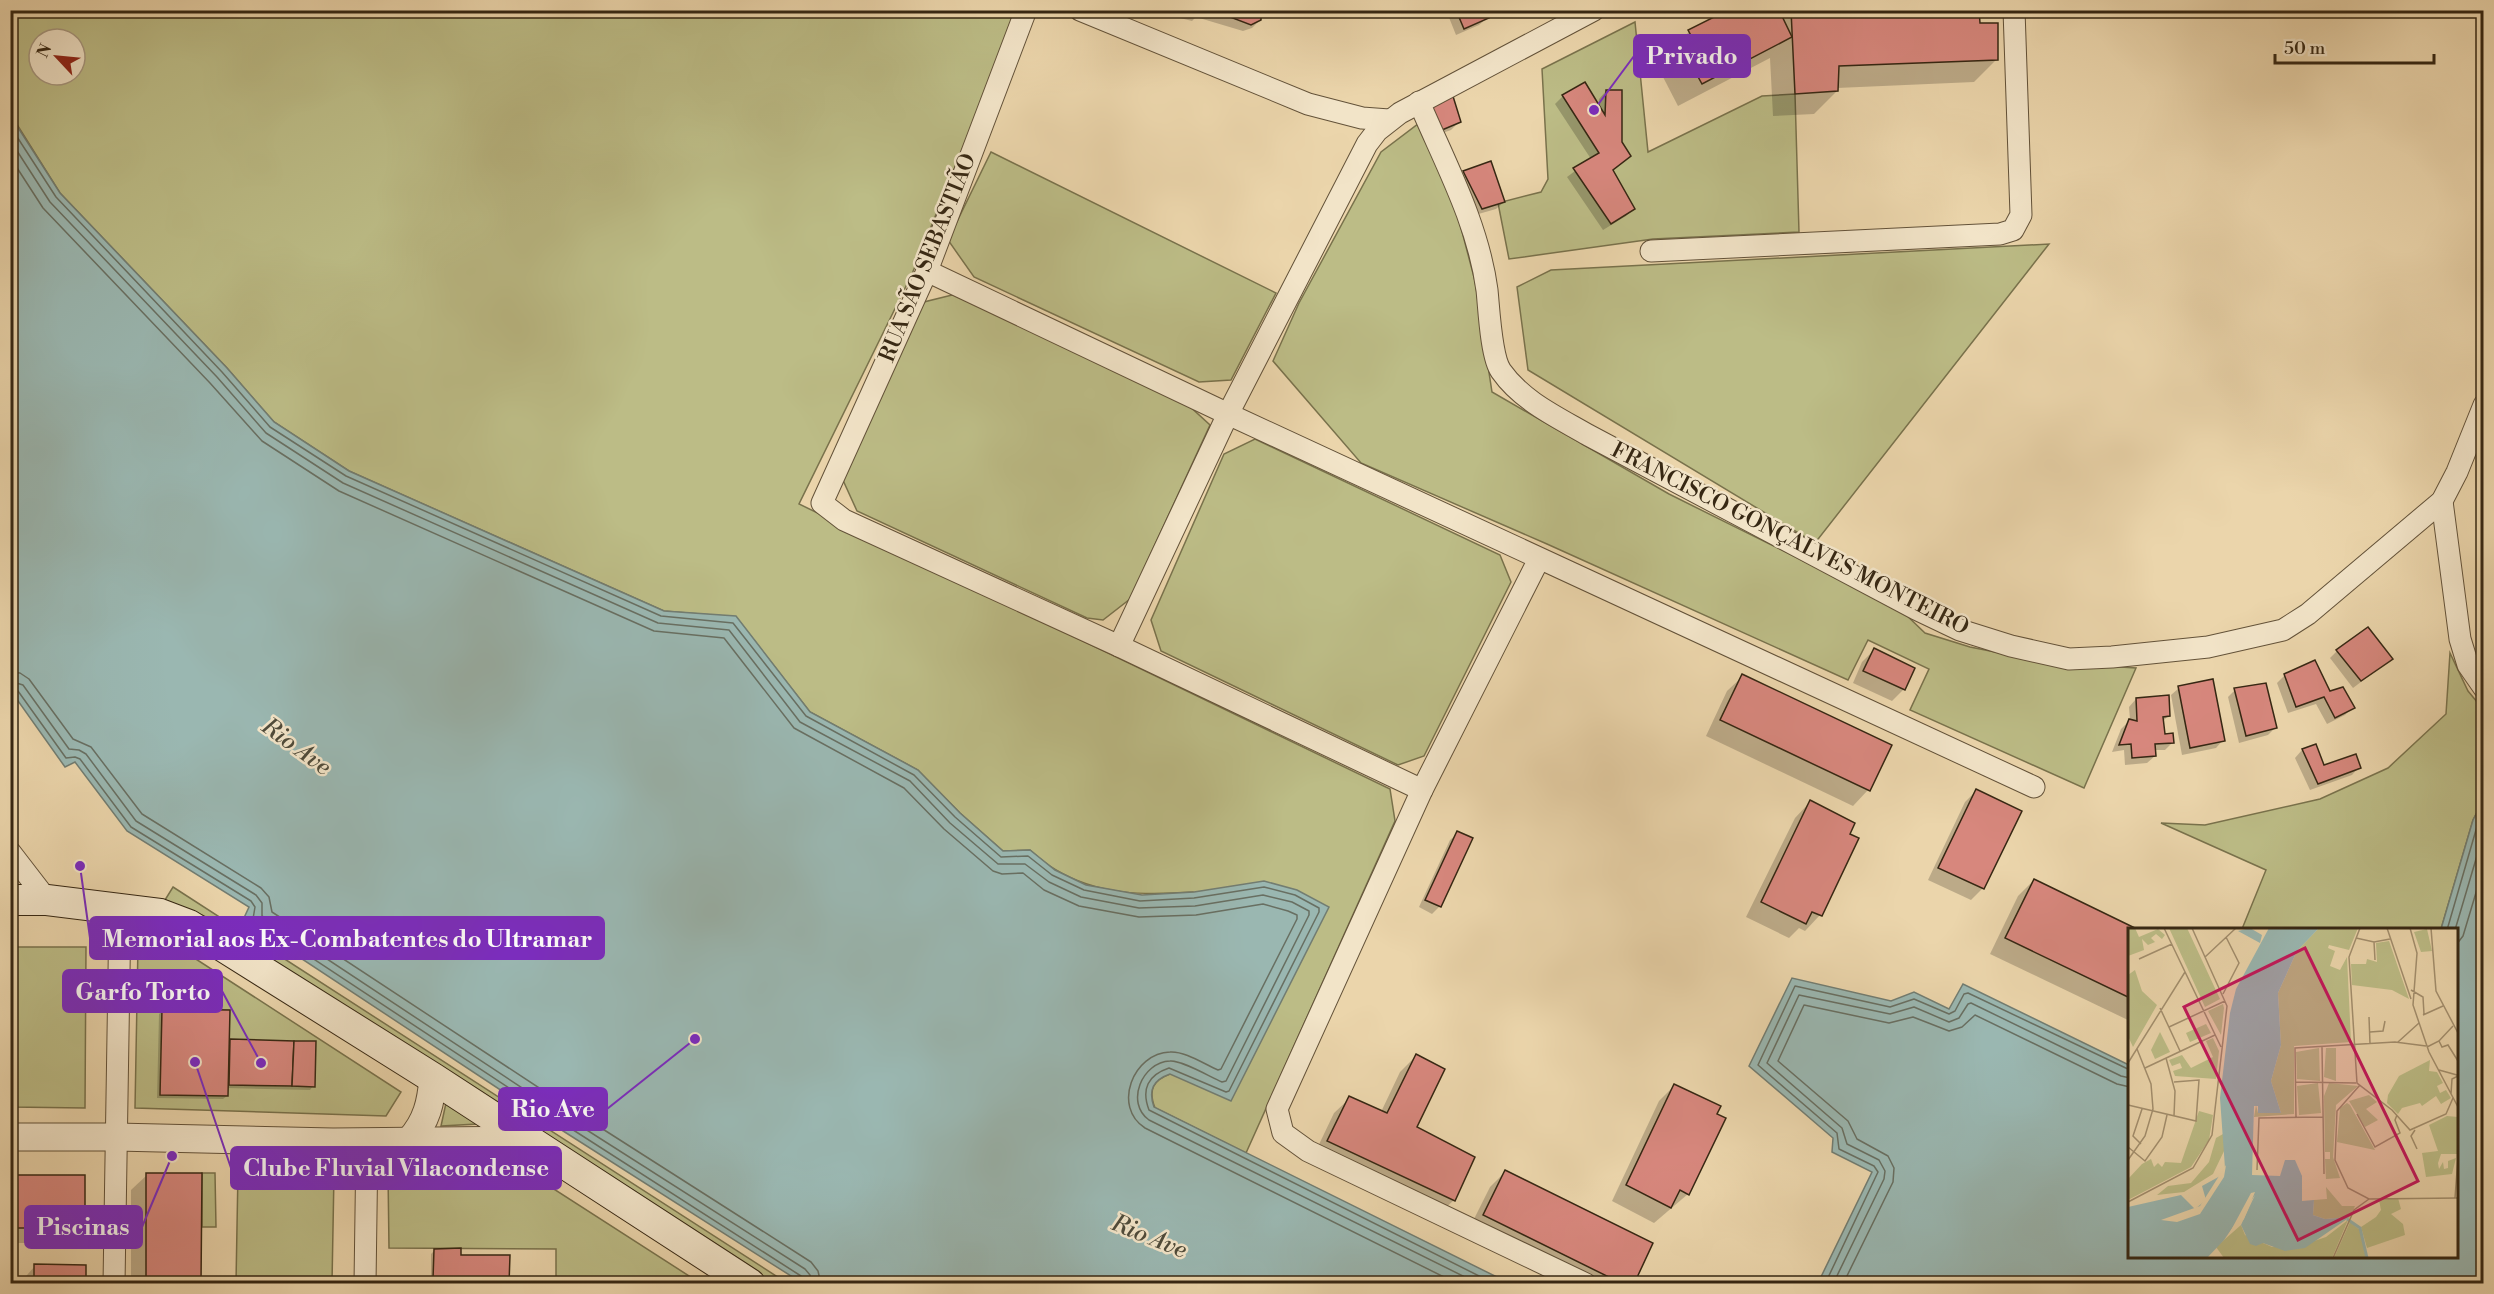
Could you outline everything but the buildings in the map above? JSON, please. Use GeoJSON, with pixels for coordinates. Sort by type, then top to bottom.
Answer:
{"type":"FeatureCollection","features":[{"type":"Feature","properties":{"kind":"main road"},"geometry":{"type":"LineString","coordinates":[[10,900],[46,900],[160,914],[189,925],[433,1078],[750,1284]]}},
{"type":"Feature","properties":{"kind":"street","name":"RUA SÃO SEBASTIÃO"},"geometry":{"type":"LineString","coordinates":[[1026,10],[927,271],[822,503],[844,520],[1119,646]]}},
{"type":"Feature","properties":{"kind":"street"},"geometry":{"type":"LineString","coordinates":[[1080,10],[1308,104],[1362,118],[1389,120]]}},
{"type":"Feature","properties":{"kind":"street"},"geometry":{"type":"LineString","coordinates":[[1422,790],[1119,646],[1228,414],[1367,144],[1389,120],[1419,102],[1594,10]]}},
{"type":"Feature","properties":{"kind":"street"},"geometry":{"type":"LineString","coordinates":[[1651,251],[2000,234],[2013,230],[2020,215],[2014,10]]}},
{"type":"Feature","properties":{"kind":"street","name":"FRANCISCO GONÇALVES MONTEIRO"},"geometry":{"type":"LineString","coordinates":[[1419,102],[1452,176],[1475,239],[1486,287],[1498,368],[1516,391],[1609,446],[1960,630],[2010,646],[2069,658],[2169,652],[2255,638],[2283,630],[2296,623],[2442,501]]}},
{"type":"Feature","properties":{"kind":"street"},"geometry":{"type":"LineString","coordinates":[[927,271],[1539,559],[2034,787]]}},
{"type":"Feature","properties":{"kind":"street"},"geometry":{"type":"LineString","coordinates":[[2484,405],[2457,472],[2442,501],[2460,639],[2468,665],[2484,688]]}},
{"type":"Feature","properties":{"kind":"street"},"geometry":{"type":"LineString","coordinates":[[1539,559],[1422,790],[1277,1109],[1283,1133],[1308,1151],[1586,1284]]}},
{"type":"Feature","properties":{"kind":"street"},"geometry":{"type":"LineString","coordinates":[[10,852],[46,900]]}},
{"type":"Feature","properties":{"kind":"street"},"geometry":{"type":"LineString","coordinates":[[114,1284],[120,910]]}},
{"type":"Feature","properties":{"kind":"street"},"geometry":{"type":"LineString","coordinates":[[410,1140],[420,1129],[428,1113],[433,1078]]}},
{"type":"Feature","properties":{"kind":"street"},"geometry":{"type":"LineString","coordinates":[[10,1137],[367,1142],[529,1140]]}},
{"type":"Feature","properties":{"kind":"street"},"geometry":{"type":"LineString","coordinates":[[365,1284],[367,1142]]}},
{"type":"Feature","properties":{"kind":"green space"},"geometry":{"type":"Polygon","coordinates":[[[11,11],[1011,11],[1013,23],[912,274],[799,504],[1390,789],[1395,821],[1246,1153],[1155,1108],[1153,1102],[1154,1086],[1160,1079],[1170,1074],[1193,892],[1140,893],[1106,889],[1072,879],[1049,866],[1030,850],[1003,851],[960,813],[918,770],[810,712],[736,617],[664,611],[349,471],[274,422],[227,368],[60,193],[11,115],[11,11]]]}},
{"type":"Feature","properties":{"kind":"green space"},"geometry":{"type":"Polygon","coordinates":[[[1635,22],[1648,152],[1762,96],[1795,94],[1799,232],[1653,239],[1509,259],[1498,203],[1541,192],[1548,179],[1542,69],[1635,22]]]}},
{"type":"Feature","properties":{"kind":"green space"},"geometry":{"type":"Polygon","coordinates":[[[1418,124],[1455,205],[1475,281],[1492,392],[1669,494],[1900,609],[1925,633],[1970,647],[2045,662],[2136,668],[2084,788],[1910,710],[1929,669],[1868,640],[1848,680],[1361,463],[1273,361],[1299,303],[1381,152],[1418,124]]]}},
{"type":"Feature","properties":{"kind":"green space"},"geometry":{"type":"Polygon","coordinates":[[[991,152],[1276,293],[1231,380],[1199,382],[974,277],[948,240],[991,152]]]}},
{"type":"Feature","properties":{"kind":"green space"},"geometry":{"type":"Polygon","coordinates":[[[2049,244],[1815,543],[1528,370],[1517,287],[1551,270],[2049,244]]]}},
{"type":"Feature","properties":{"kind":"green space"},"geometry":{"type":"Polygon","coordinates":[[[956,294],[1187,404],[1210,425],[1130,599],[1103,620],[1087,618],[857,511],[842,478],[924,302],[956,294]]]}},
{"type":"Feature","properties":{"kind":"green space"},"geometry":{"type":"Polygon","coordinates":[[[1255,439],[1500,555],[1511,582],[1424,756],[1398,765],[1161,651],[1151,620],[1224,454],[1255,439]]]}},
{"type":"Feature","properties":{"kind":"green space"},"geometry":{"type":"Polygon","coordinates":[[[2450,653],[2468,691],[2483,709],[2483,801],[2473,820],[2441,928],[2242,928],[2266,870],[2161,823],[2205,825],[2320,799],[2388,768],[2446,714],[2450,653]]]}},
{"type":"Feature","properties":{"kind":"green space"},"geometry":{"type":"Polygon","coordinates":[[[173,887],[787,1283],[772,1283],[204,916],[165,900],[173,887]]]}},
{"type":"Feature","properties":{"kind":"green space"},"geometry":{"type":"Polygon","coordinates":[[[138,946],[182,950],[401,1092],[386,1116],[135,1108],[138,946]]]}},
{"type":"Feature","properties":{"kind":"green space"},"geometry":{"type":"Polygon","coordinates":[[[11,947],[86,947],[85,1108],[11,1107],[11,947]]]}},
{"type":"Feature","properties":{"kind":"green space"},"geometry":{"type":"Polygon","coordinates":[[[446,1103],[477,1124],[441,1126],[446,1103]]]}},
{"type":"Feature","properties":{"kind":"green space"},"geometry":{"type":"Polygon","coordinates":[[[238,1172],[334,1174],[332,1283],[236,1283],[238,1172]]]}},
{"type":"Feature","properties":{"kind":"green space"},"geometry":{"type":"Polygon","coordinates":[[[202,1173],[215,1173],[216,1227],[202,1227],[202,1173]]]}},
{"type":"Feature","properties":{"kind":"green space"},"geometry":{"type":"Polygon","coordinates":[[[388,1173],[529,1173],[700,1283],[556,1283],[556,1249],[389,1248],[388,1173]]]}},
{"type":"Feature","properties":{"kind":"water"},"geometry":{"type":"Polygon","coordinates":[[[10,115],[60,193],[227,368],[274,422],[349,471],[664,611],[736,616],[810,712],[918,770],[960,813],[1003,851],[1030,850],[1055,870],[1086,885],[1142,895],[1194,892],[1264,881],[1297,890],[1329,907],[1231,1101],[1170,1074],[1159,1079],[1153,1086],[1154,1107],[1509,1283],[802,1283],[549,1122],[243,920],[249,907],[127,831],[75,762],[65,767],[11,691],[10,115]]]}},
{"type":"Feature","properties":{"kind":"water"},"geometry":{"type":"Polygon","coordinates":[[[2483,801],[2483,1283],[1818,1283],[1872,1172],[1832,1152],[1833,1138],[1749,1066],[1792,978],[1891,1001],[1914,992],[1949,1009],[1963,984],[2128,1065],[2128,1258],[2458,1258],[2458,928],[2441,928],[2473,820],[2483,801]]]}},
{"type":"Feature","properties":{"kind":"place","name":"Privado"},"geometry":{"type":"Point","coordinates":[1594,110]}},
{"type":"Feature","properties":{"kind":"place","name":"Memorial aos Ex-Combatentes do Ultramar"},"geometry":{"type":"Point","coordinates":[80,866]}},
{"type":"Feature","properties":{"kind":"place","name":"Rio Ave"},"geometry":{"type":"Point","coordinates":[695,1039]}},
{"type":"Feature","properties":{"kind":"place","name":"Clube Fluvial Vilacondense"},"geometry":{"type":"Point","coordinates":[195,1062]}},
{"type":"Feature","properties":{"kind":"place","name":"Garfo Torto"},"geometry":{"type":"Point","coordinates":[261,1063]}},
{"type":"Feature","properties":{"kind":"place","name":"Piscinas"},"geometry":{"type":"Point","coordinates":[172,1156]}}]}
